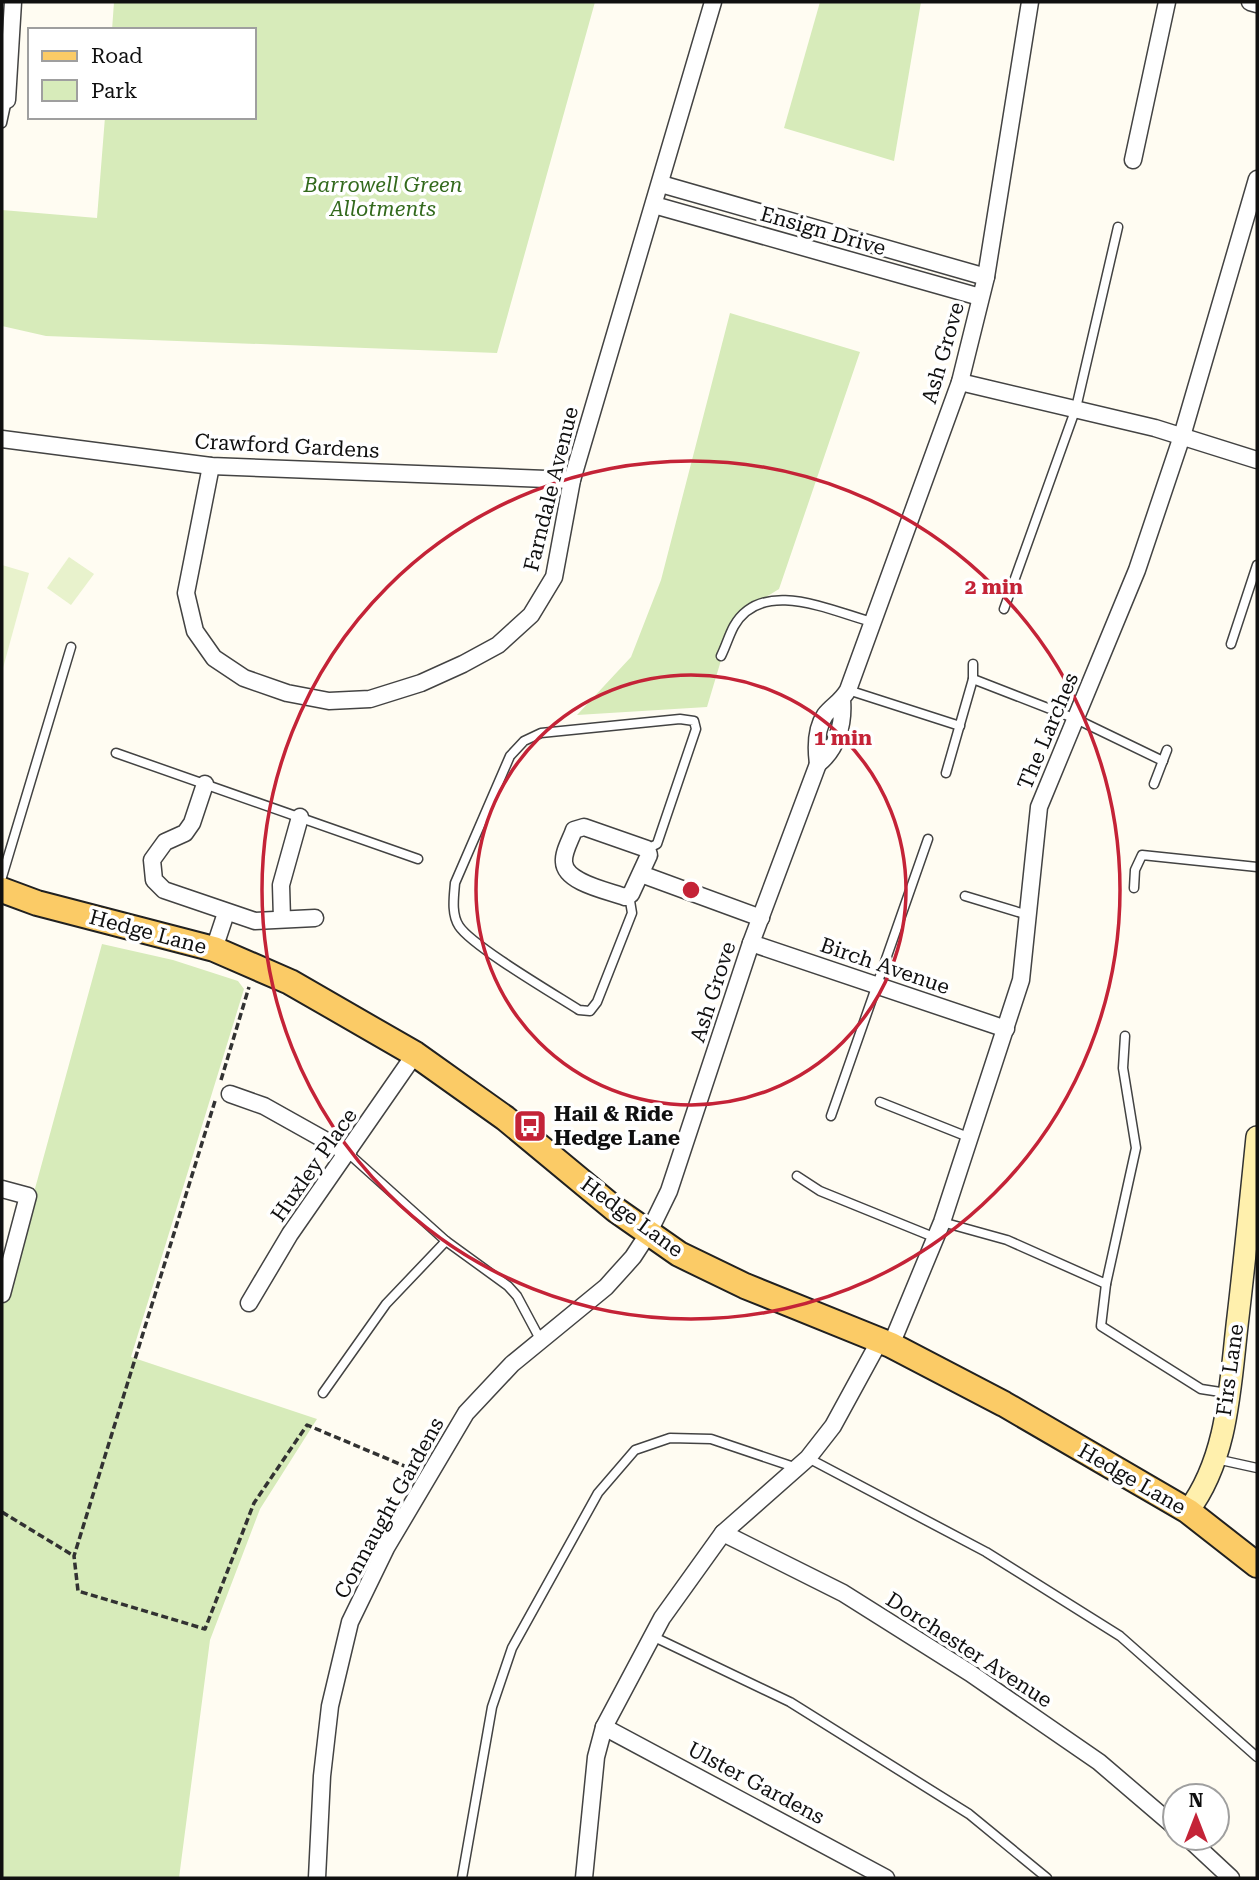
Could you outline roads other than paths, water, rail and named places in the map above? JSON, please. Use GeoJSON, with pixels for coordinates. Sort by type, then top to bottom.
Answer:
{"type":"FeatureCollection","features":[{"type":"Feature","properties":{"kind":"main road","name":"Hedge Lane"},"geometry":{"type":"LineString","coordinates":[[2,890],[37,903],[214,949],[290,982],[415,1054],[505,1118],[648,1234],[745,1286],[886,1342],[1004,1404],[1188,1511],[1257,1565]]}},
{"type":"Feature","properties":{"kind":"street"},"geometry":{"type":"LineString","coordinates":[[7,100],[13,2]]}},
{"type":"Feature","properties":{"kind":"street","name":"Farndale Avenue"},"geometry":{"type":"LineString","coordinates":[[211,466],[186,593],[195,631],[214,658],[244,678],[287,692],[329,701],[370,699],[421,683],[498,645],[531,615],[554,577],[572,480],[713,2]]}},
{"type":"Feature","properties":{"kind":"street","name":"Ash Grove"},"geometry":{"type":"LineString","coordinates":[[648,1234],[669,1191],[751,943],[818,764],[829,757],[843,720],[845,695],[960,382],[986,277],[1030,2]]}},
{"type":"Feature","properties":{"kind":"street"},"geometry":{"type":"LineString","coordinates":[[1133,160],[1167,2]]}},
{"type":"Feature","properties":{"kind":"street"},"geometry":{"type":"LineString","coordinates":[[1250,2],[1257,4]]}},
{"type":"Feature","properties":{"kind":"street","name":"The Larches"},"geometry":{"type":"LineString","coordinates":[[584,1878],[596,1757],[604,1727],[652,1636],[723,1533],[802,1463],[833,1426],[886,1342],[936,1238],[1021,980],[1039,807],[1137,570],[1182,436],[1257,183]]}},
{"type":"Feature","properties":{"kind":"street","name":"Ensign Drive"},"geometry":{"type":"LineString","coordinates":[[660,184],[986,277]]}},
{"type":"Feature","properties":{"kind":"street","name":"Ensign Drive"},"geometry":{"type":"LineString","coordinates":[[654,205],[980,297]]}},
{"type":"Feature","properties":{"kind":"street"},"geometry":{"type":"LineString","coordinates":[[960,382],[1076,408],[1182,436],[1257,460]]}},
{"type":"Feature","properties":{"kind":"street","name":"Crawford Gardens"},"geometry":{"type":"LineString","coordinates":[[2,439],[211,466],[572,480]]}},
{"type":"Feature","properties":{"kind":"street"},"geometry":{"type":"LineString","coordinates":[[205,784],[192,823],[185,832],[165,842],[152,860],[154,880],[164,890],[255,921],[316,918]]}},
{"type":"Feature","properties":{"kind":"street"},"geometry":{"type":"LineString","coordinates":[[282,919],[281,885],[300,817]]}},
{"type":"Feature","properties":{"kind":"street"},"geometry":{"type":"LineString","coordinates":[[584,827],[647,849],[649,855],[641,874],[629,895],[625,897],[575,878],[566,870],[563,860],[575,830],[584,827]]}},
{"type":"Feature","properties":{"kind":"street"},"geometry":{"type":"LineString","coordinates":[[641,874],[761,918]]}},
{"type":"Feature","properties":{"kind":"street"},"geometry":{"type":"LineString","coordinates":[[214,949],[226,913]]}},
{"type":"Feature","properties":{"kind":"street","name":"Birch Avenue"},"geometry":{"type":"LineString","coordinates":[[751,943],[1006,1029]]}},
{"type":"Feature","properties":{"kind":"street","name":"Huxley Place"},"geometry":{"type":"LineString","coordinates":[[249,1303],[290,1234],[415,1054]]}},
{"type":"Feature","properties":{"kind":"street"},"geometry":{"type":"LineString","coordinates":[[230,1094],[264,1106],[348,1153]]}},
{"type":"Feature","properties":{"kind":"street","name":"Firs Lane"},"geometry":{"type":"LineString","coordinates":[[1188,1511],[1204,1490],[1216,1459],[1228,1394],[1251,1252],[1257,1137]]}},
{"type":"Feature","properties":{"kind":"street"},"geometry":{"type":"LineString","coordinates":[[2,1188],[28,1196],[2,1294]]}},
{"type":"Feature","properties":{"kind":"street","name":"Connaught Gardens"},"geometry":{"type":"LineString","coordinates":[[317,1878],[322,1776],[330,1706],[350,1622],[386,1548],[466,1413],[540,1339],[606,1287],[635,1255],[648,1234]]}},
{"type":"Feature","properties":{"kind":"street","name":"Dorchester Avenue"},"geometry":{"type":"LineString","coordinates":[[723,1533],[843,1593],[970,1673],[1099,1762],[1161,1815]]}},
{"type":"Feature","properties":{"kind":"street","name":"Ulster Gardens"},"geometry":{"type":"LineString","coordinates":[[604,1727],[886,1878]]}},
{"type":"Feature","properties":{"kind":"street"},"geometry":{"type":"LineString","coordinates":[[1203,1852],[1231,1878]]}},
{"type":"Feature","properties":{"kind":"lane"},"geometry":{"type":"LineString","coordinates":[[2,123],[7,100]]}},
{"type":"Feature","properties":{"kind":"lane"},"geometry":{"type":"LineString","coordinates":[[1004,609],[1076,408],[1118,227]]}},
{"type":"Feature","properties":{"kind":"lane"},"geometry":{"type":"LineString","coordinates":[[1231,644],[1257,565]]}},
{"type":"Feature","properties":{"kind":"lane"},"geometry":{"type":"LineString","coordinates":[[722,656],[734,625],[744,613],[769,600],[786,599],[872,622]]}},
{"type":"Feature","properties":{"kind":"lane"},"geometry":{"type":"LineString","coordinates":[[2,877],[71,647]]}},
{"type":"Feature","properties":{"kind":"lane"},"geometry":{"type":"LineString","coordinates":[[946,773],[973,678],[973,664]]}},
{"type":"Feature","properties":{"kind":"lane"},"geometry":{"type":"LineString","coordinates":[[973,678],[1076,719],[1163,761]]}},
{"type":"Feature","properties":{"kind":"lane"},"geometry":{"type":"LineString","coordinates":[[845,695],[960,726]]}},
{"type":"Feature","properties":{"kind":"lane"},"geometry":{"type":"LineString","coordinates":[[629,895],[632,913],[597,1002],[590,1011],[579,1010],[475,941],[458,925],[453,905],[455,883],[510,755],[524,741],[541,733],[680,719],[694,721],[696,729],[657,845],[647,849]]}},
{"type":"Feature","properties":{"kind":"lane"},"geometry":{"type":"LineString","coordinates":[[1154,785],[1167,750]]}},
{"type":"Feature","properties":{"kind":"lane"},"geometry":{"type":"LineString","coordinates":[[116,753],[418,859]]}},
{"type":"Feature","properties":{"kind":"lane"},"geometry":{"type":"LineString","coordinates":[[831,1116],[928,839]]}},
{"type":"Feature","properties":{"kind":"lane"},"geometry":{"type":"LineString","coordinates":[[1134,888],[1135,870],[1142,855],[1257,867]]}},
{"type":"Feature","properties":{"kind":"lane"},"geometry":{"type":"LineString","coordinates":[[965,896],[1028,915]]}},
{"type":"Feature","properties":{"kind":"lane"},"geometry":{"type":"LineString","coordinates":[[1125,1036],[1123,1068],[1136,1148],[1106,1284],[1101,1326],[1201,1389],[1228,1394]]}},
{"type":"Feature","properties":{"kind":"lane"},"geometry":{"type":"LineString","coordinates":[[880,1102],[968,1137]]}},
{"type":"Feature","properties":{"kind":"lane"},"geometry":{"type":"LineString","coordinates":[[348,1153],[446,1241],[508,1286],[517,1296],[540,1339]]}},
{"type":"Feature","properties":{"kind":"lane"},"geometry":{"type":"LineString","coordinates":[[797,1175],[820,1191],[936,1238]]}},
{"type":"Feature","properties":{"kind":"lane"},"geometry":{"type":"LineString","coordinates":[[942,1222],[1007,1240],[1106,1284]]}},
{"type":"Feature","properties":{"kind":"lane"},"geometry":{"type":"LineString","coordinates":[[323,1393],[386,1304],[446,1241]]}},
{"type":"Feature","properties":{"kind":"lane"},"geometry":{"type":"LineString","coordinates":[[462,1878],[492,1707],[508,1660],[597,1493],[635,1450],[670,1438],[711,1439],[802,1463],[986,1552],[1120,1636],[1257,1757]]}},
{"type":"Feature","properties":{"kind":"lane"},"geometry":{"type":"LineString","coordinates":[[1216,1459],[1257,1468]]}},
{"type":"Feature","properties":{"kind":"lane"},"geometry":{"type":"LineString","coordinates":[[652,1636],[790,1702],[969,1814],[1047,1878]]}},
{"type":"Feature","properties":{"kind":"place","name":"Hail & Ride Hedge Lane"},"geometry":{"type":"Point","coordinates":[530,1126]}},
{"type":"Feature","properties":{"kind":"park label","name":"Barrowell Green Allotments"},"geometry":{"type":"Point","coordinates":[383,197]}}]}
